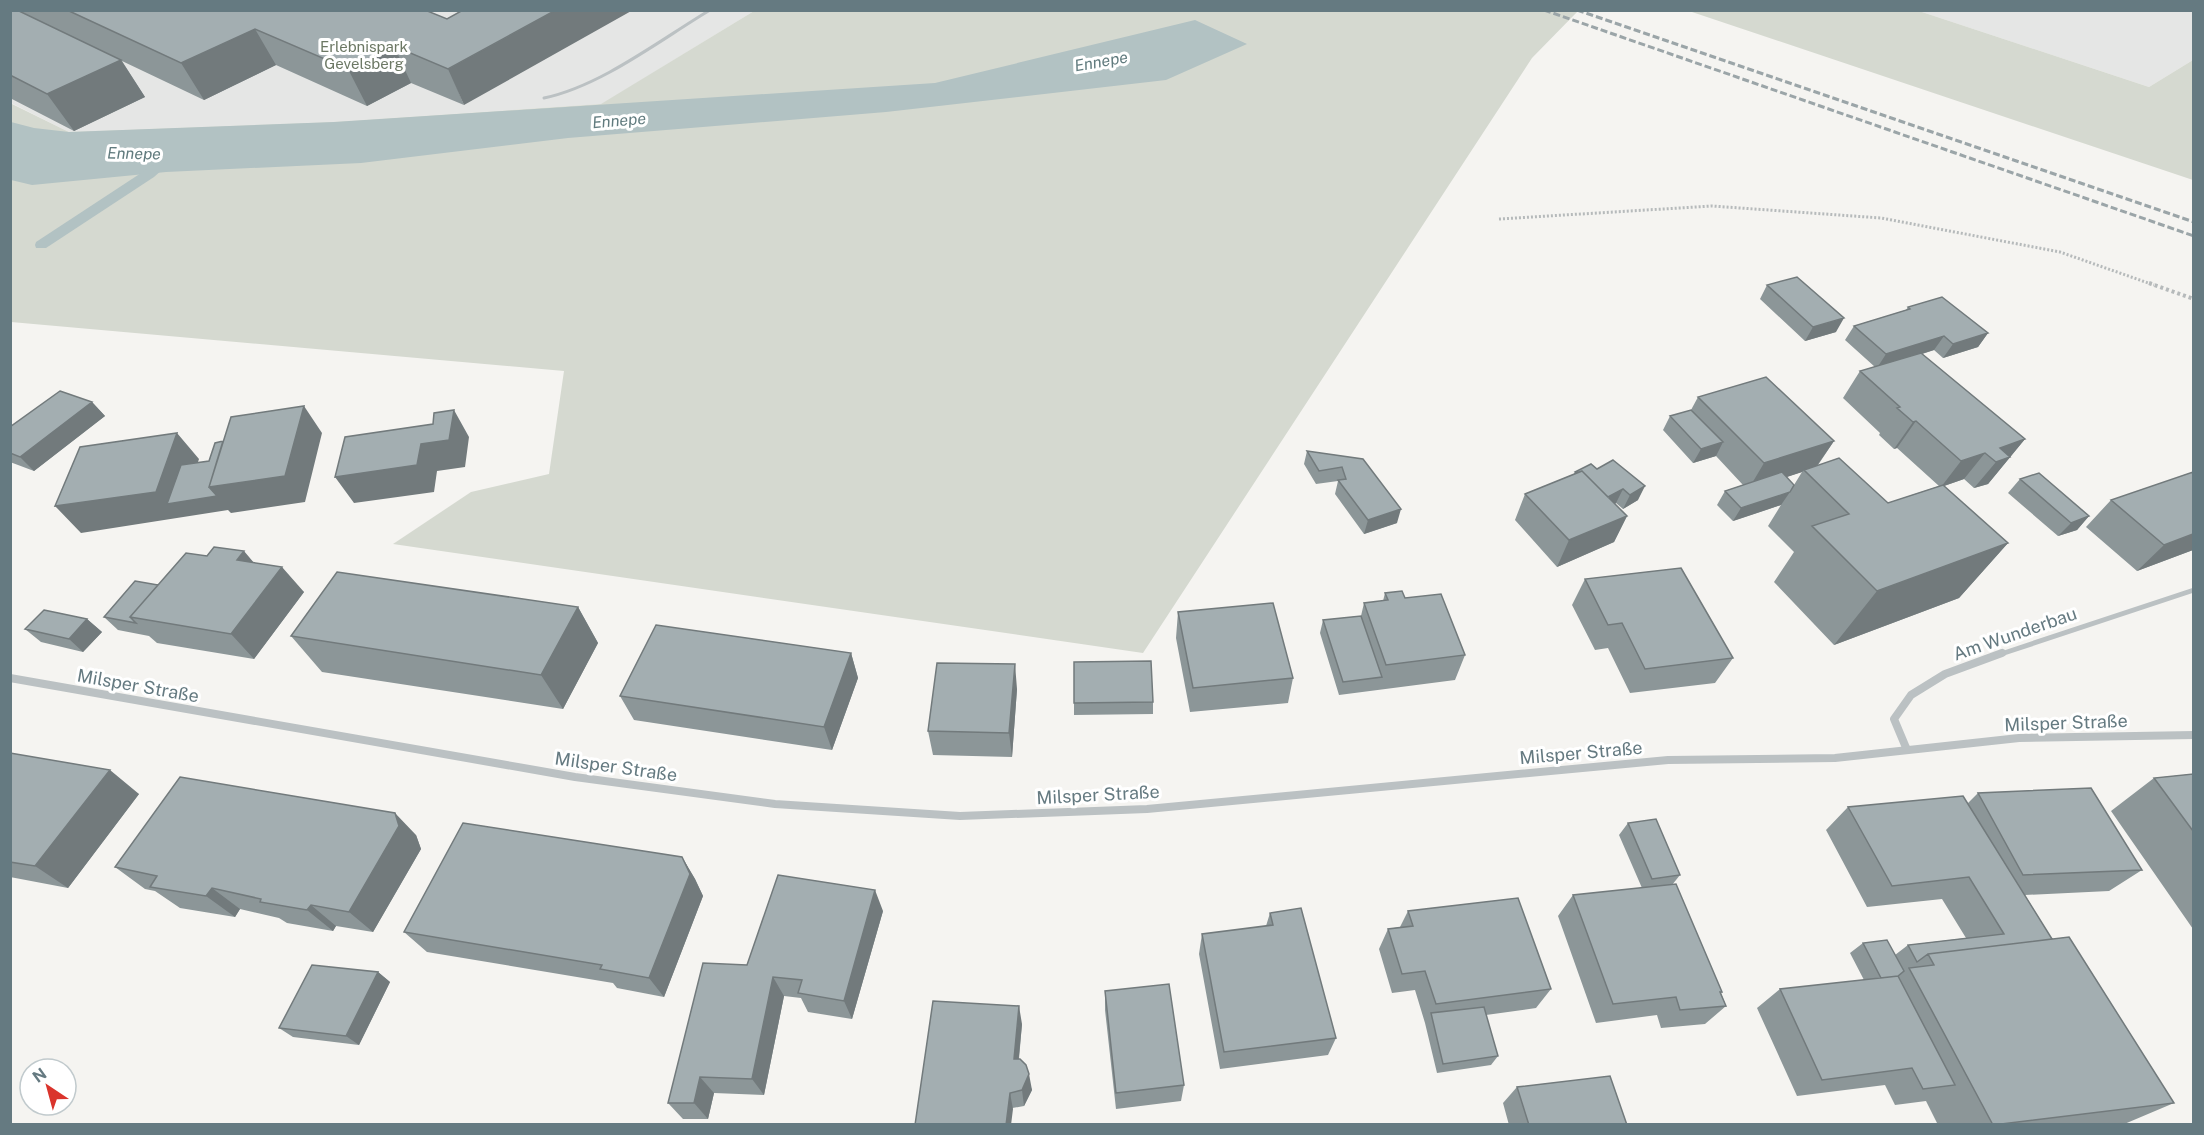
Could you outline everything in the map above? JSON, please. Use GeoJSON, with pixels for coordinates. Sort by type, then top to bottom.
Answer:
{"type":"FeatureCollection","features":[{"type":"Feature","properties":{"kind":"street","name":"Am Wunderbau"},"geometry":{"type":"LineString","coordinates":[[1906,750],[1894,718],[1911,695],[1945,674],[2038,640],[2193,590]]}},
{"type":"Feature","properties":{"kind":"street","name":"Milsper Straße"},"geometry":{"type":"LineString","coordinates":[[10,678],[575,777],[775,804],[960,816],[1147,809],[1668,760],[1835,758],[2019,738],[2193,735]]}},
{"type":"Feature","properties":{"kind":"lane"},"geometry":{"type":"LineString","coordinates":[[544,98],[567,93],[591,82],[710,10]]}},
{"type":"Feature","properties":{"kind":"path"},"geometry":{"type":"LineString","coordinates":[[1499,219],[1712,206],[1881,218],[2060,252],[2193,299]]}},
{"type":"Feature","properties":{"kind":"shaded area"},"geometry":{"type":"Polygon","coordinates":[[[10,11],[754,11],[602,104],[334,122],[69,132],[11,103],[10,11]]]}},
{"type":"Feature","properties":{"kind":"shaded area"},"geometry":{"type":"Polygon","coordinates":[[[754,11],[1578,11],[1532,58],[1143,653],[393,544],[471,492],[549,474],[564,371],[11,322],[10,103],[69,132],[334,122],[601,104],[754,11]]]}},
{"type":"Feature","properties":{"kind":"shaded area"},"geometry":{"type":"Polygon","coordinates":[[[1689,11],[1919,11],[2149,87],[2193,60],[2193,180],[1689,11]]]}},
{"type":"Feature","properties":{"kind":"shaded area"},"geometry":{"type":"Polygon","coordinates":[[[1919,11],[2193,11],[2193,60],[2149,87],[1919,11]]]}},
{"type":"Feature","properties":{"kind":"water","name":"Ennepe"},"geometry":{"type":"Polygon","coordinates":[[[1195,20],[1247,44],[1166,80],[886,112],[568,138],[361,163],[166,172],[32,185],[11,180],[11,122],[34,128],[69,132],[334,122],[935,83],[1195,20]]]}},
{"type":"Feature","properties":{"kind":"building"},"geometry":{"type":"Polygon","coordinates":[[[10,10],[17,10],[121,60],[47,94],[10,75],[10,10]]]}},
{"type":"Feature","properties":{"kind":"building"},"geometry":{"type":"Polygon","coordinates":[[[67,10],[425,10],[447,19],[463,10],[556,10],[448,69],[394,46],[348,69],[255,29],[181,63],[67,10]]]}},
{"type":"Feature","properties":{"kind":"building"},"geometry":{"type":"Polygon","coordinates":[[[1797,277],[1844,318],[1813,327],[1767,285],[1797,277]]]}},
{"type":"Feature","properties":{"kind":"building"},"geometry":{"type":"Polygon","coordinates":[[[1942,297],[1988,333],[1953,344],[1944,336],[1886,354],[1854,326],[1910,309],[1908,307],[1942,297]]]}},
{"type":"Feature","properties":{"kind":"building"},"geometry":{"type":"Polygon","coordinates":[[[1921,353],[2025,439],[2000,448],[2010,457],[1996,462],[1985,453],[1961,461],[1916,421],[1913,422],[1897,408],[1900,407],[1860,371],[1921,353]]]}},
{"type":"Feature","properties":{"kind":"building"},"geometry":{"type":"Polygon","coordinates":[[[1766,377],[1834,441],[1764,463],[1698,397],[1766,377]]]}},
{"type":"Feature","properties":{"kind":"building"},"geometry":{"type":"Polygon","coordinates":[[[60,391],[92,402],[20,457],[10,453],[10,427],[60,391]]]}},
{"type":"Feature","properties":{"kind":"building"},"geometry":{"type":"Polygon","coordinates":[[[304,406],[285,476],[209,487],[231,417],[304,406]]]}},
{"type":"Feature","properties":{"kind":"building"},"geometry":{"type":"Polygon","coordinates":[[[454,410],[449,440],[421,444],[417,465],[335,477],[345,437],[433,424],[434,413],[454,410]]]}},
{"type":"Feature","properties":{"kind":"building"},"geometry":{"type":"Polygon","coordinates":[[[1691,410],[1723,442],[1701,449],[1670,416],[1691,410]]]}},
{"type":"Feature","properties":{"kind":"building"},"geometry":{"type":"Polygon","coordinates":[[[177,433],[156,492],[55,506],[80,447],[177,433]]]}},
{"type":"Feature","properties":{"kind":"building"},"geometry":{"type":"Polygon","coordinates":[[[223,441],[209,487],[217,496],[167,504],[181,465],[209,461],[215,443],[223,441]]]}},
{"type":"Feature","properties":{"kind":"building"},"geometry":{"type":"Polygon","coordinates":[[[1307,451],[1363,459],[1401,509],[1368,520],[1338,480],[1346,479],[1342,467],[1319,471],[1307,451]]]}},
{"type":"Feature","properties":{"kind":"building"},"geometry":{"type":"Polygon","coordinates":[[[1839,458],[1888,503],[1943,485],[2008,543],[1877,591],[1812,526],[1849,514],[1804,470],[1839,458]]]}},
{"type":"Feature","properties":{"kind":"building"},"geometry":{"type":"Polygon","coordinates":[[[1613,460],[1645,486],[1630,495],[1623,489],[1608,497],[1582,471],[1575,472],[1591,464],[1597,469],[1613,460]]]}},
{"type":"Feature","properties":{"kind":"building"},"geometry":{"type":"Polygon","coordinates":[[[1582,471],[1627,516],[1569,540],[1525,494],[1582,471]]]}},
{"type":"Feature","properties":{"kind":"building"},"geometry":{"type":"Polygon","coordinates":[[[1782,472],[1794,485],[1790,492],[1741,508],[1725,491],[1782,472]]]}},
{"type":"Feature","properties":{"kind":"building"},"geometry":{"type":"Polygon","coordinates":[[[2193,472],[2193,534],[2164,545],[2111,500],[2193,472]]]}},
{"type":"Feature","properties":{"kind":"building"},"geometry":{"type":"Polygon","coordinates":[[[2039,473],[2089,516],[2071,523],[2020,479],[2039,473]]]}},
{"type":"Feature","properties":{"kind":"building"},"geometry":{"type":"Polygon","coordinates":[[[214,547],[244,551],[237,560],[282,567],[231,634],[130,617],[186,553],[207,556],[214,547]]]}},
{"type":"Feature","properties":{"kind":"building"},"geometry":{"type":"Polygon","coordinates":[[[1681,568],[1733,658],[1645,669],[1622,623],[1608,625],[1585,579],[1681,568]]]}},
{"type":"Feature","properties":{"kind":"building"},"geometry":{"type":"Polygon","coordinates":[[[337,572],[578,607],[541,675],[291,636],[337,572]]]}},
{"type":"Feature","properties":{"kind":"building"},"geometry":{"type":"Polygon","coordinates":[[[135,581],[158,585],[130,617],[136,623],[104,617],[135,581]]]}},
{"type":"Feature","properties":{"kind":"building"},"geometry":{"type":"Polygon","coordinates":[[[1402,591],[1405,598],[1441,594],[1465,655],[1386,665],[1364,603],[1388,600],[1385,593],[1402,591]]]}},
{"type":"Feature","properties":{"kind":"building"},"geometry":{"type":"Polygon","coordinates":[[[1273,603],[1293,678],[1193,688],[1178,612],[1273,603]]]}},
{"type":"Feature","properties":{"kind":"building"},"geometry":{"type":"Polygon","coordinates":[[[44,610],[87,619],[69,639],[25,629],[44,610]]]}},
{"type":"Feature","properties":{"kind":"building"},"geometry":{"type":"Polygon","coordinates":[[[1361,616],[1382,677],[1343,682],[1323,620],[1361,616]]]}},
{"type":"Feature","properties":{"kind":"building"},"geometry":{"type":"Polygon","coordinates":[[[656,625],[851,653],[824,727],[620,696],[656,625]]]}},
{"type":"Feature","properties":{"kind":"building"},"geometry":{"type":"Polygon","coordinates":[[[1151,661],[1153,702],[1074,703],[1074,662],[1151,661]]]}},
{"type":"Feature","properties":{"kind":"building"},"geometry":{"type":"Polygon","coordinates":[[[937,663],[1015,664],[1009,733],[928,731],[937,663]]]}},
{"type":"Feature","properties":{"kind":"building"},"geometry":{"type":"Polygon","coordinates":[[[10,753],[110,770],[35,866],[10,862],[10,753]]]}},
{"type":"Feature","properties":{"kind":"building"},"geometry":{"type":"Polygon","coordinates":[[[2193,774],[2193,831],[2154,778],[2193,774]]]}},
{"type":"Feature","properties":{"kind":"building"},"geometry":{"type":"Polygon","coordinates":[[[180,777],[395,813],[399,826],[349,912],[311,905],[307,910],[260,902],[261,899],[212,888],[206,896],[150,887],[157,876],[115,867],[180,777]]]}},
{"type":"Feature","properties":{"kind":"building"},"geometry":{"type":"Polygon","coordinates":[[[2091,788],[2142,870],[2023,875],[1978,793],[2091,788]]]}},
{"type":"Feature","properties":{"kind":"building"},"geometry":{"type":"Polygon","coordinates":[[[1963,796],[2052,939],[1928,954],[1917,962],[1908,945],[2004,934],[1969,877],[1892,886],[1848,807],[1963,796]]]}},
{"type":"Feature","properties":{"kind":"building"},"geometry":{"type":"Polygon","coordinates":[[[1656,819],[1680,875],[1652,879],[1628,823],[1656,819]]]}},
{"type":"Feature","properties":{"kind":"building"},"geometry":{"type":"Polygon","coordinates":[[[463,823],[682,857],[690,874],[649,978],[600,969],[602,965],[404,932],[463,823]]]}},
{"type":"Feature","properties":{"kind":"building"},"geometry":{"type":"Polygon","coordinates":[[[778,875],[875,890],[844,1001],[798,993],[802,980],[773,977],[752,1079],[700,1077],[694,1103],[668,1103],[703,963],[747,965],[778,875]]]}},
{"type":"Feature","properties":{"kind":"building"},"geometry":{"type":"Polygon","coordinates":[[[1676,884],[1726,1006],[1680,1010],[1676,997],[1613,1004],[1573,895],[1676,884]]]}},
{"type":"Feature","properties":{"kind":"building"},"geometry":{"type":"Polygon","coordinates":[[[1518,898],[1551,989],[1436,1004],[1425,971],[1402,974],[1388,929],[1413,926],[1408,911],[1518,898]]]}},
{"type":"Feature","properties":{"kind":"building"},"geometry":{"type":"Polygon","coordinates":[[[1301,908],[1336,1038],[1224,1052],[1202,934],[1273,925],[1270,913],[1301,908]]]}},
{"type":"Feature","properties":{"kind":"building"},"geometry":{"type":"Polygon","coordinates":[[[2069,937],[2174,1103],[1993,1125],[1909,968],[1934,965],[1928,954],[2069,937]]]}},
{"type":"Feature","properties":{"kind":"building"},"geometry":{"type":"Polygon","coordinates":[[[1887,940],[1904,971],[1898,976],[1881,978],[1863,943],[1887,940]]]}},
{"type":"Feature","properties":{"kind":"building"},"geometry":{"type":"Polygon","coordinates":[[[312,965],[378,972],[346,1036],[279,1028],[312,965]]]}},
{"type":"Feature","properties":{"kind":"building"},"geometry":{"type":"Polygon","coordinates":[[[1898,976],[1955,1085],[1923,1089],[1912,1068],[1822,1080],[1780,989],[1898,976]]]}},
{"type":"Feature","properties":{"kind":"building"},"geometry":{"type":"Polygon","coordinates":[[[1169,984],[1184,1085],[1116,1093],[1105,991],[1169,984]]]}},
{"type":"Feature","properties":{"kind":"building"},"geometry":{"type":"Polygon","coordinates":[[[933,1001],[1019,1006],[1014,1059],[1020,1059],[1026,1065],[1029,1074],[1022,1090],[1010,1093],[1006,1125],[915,1125],[933,1001]]]}},
{"type":"Feature","properties":{"kind":"building"},"geometry":{"type":"Polygon","coordinates":[[[1484,1007],[1498,1056],[1443,1064],[1431,1013],[1484,1007]]]}},
{"type":"Feature","properties":{"kind":"building"},"geometry":{"type":"Polygon","coordinates":[[[1610,1076],[1627,1125],[1529,1125],[1517,1087],[1610,1076]]]}},
{"type":"Feature","properties":{"kind":"waterway","name":"Ennepe"},"geometry":{"type":"LineString","coordinates":[[41,245],[150,174],[167,160]]}},
{"type":"Feature","properties":{"kind":"railway"},"geometry":{"type":"LineString","coordinates":[[1544,10],[2194,236]]}},
{"type":"Feature","properties":{"kind":"railway"},"geometry":{"type":"LineString","coordinates":[[1577,10],[2194,222]]}},
{"type":"Feature","properties":{"kind":"park label","name":"Erlebnispark Gevelsberg"},"geometry":{"type":"Point","coordinates":[364,56]}}]}
